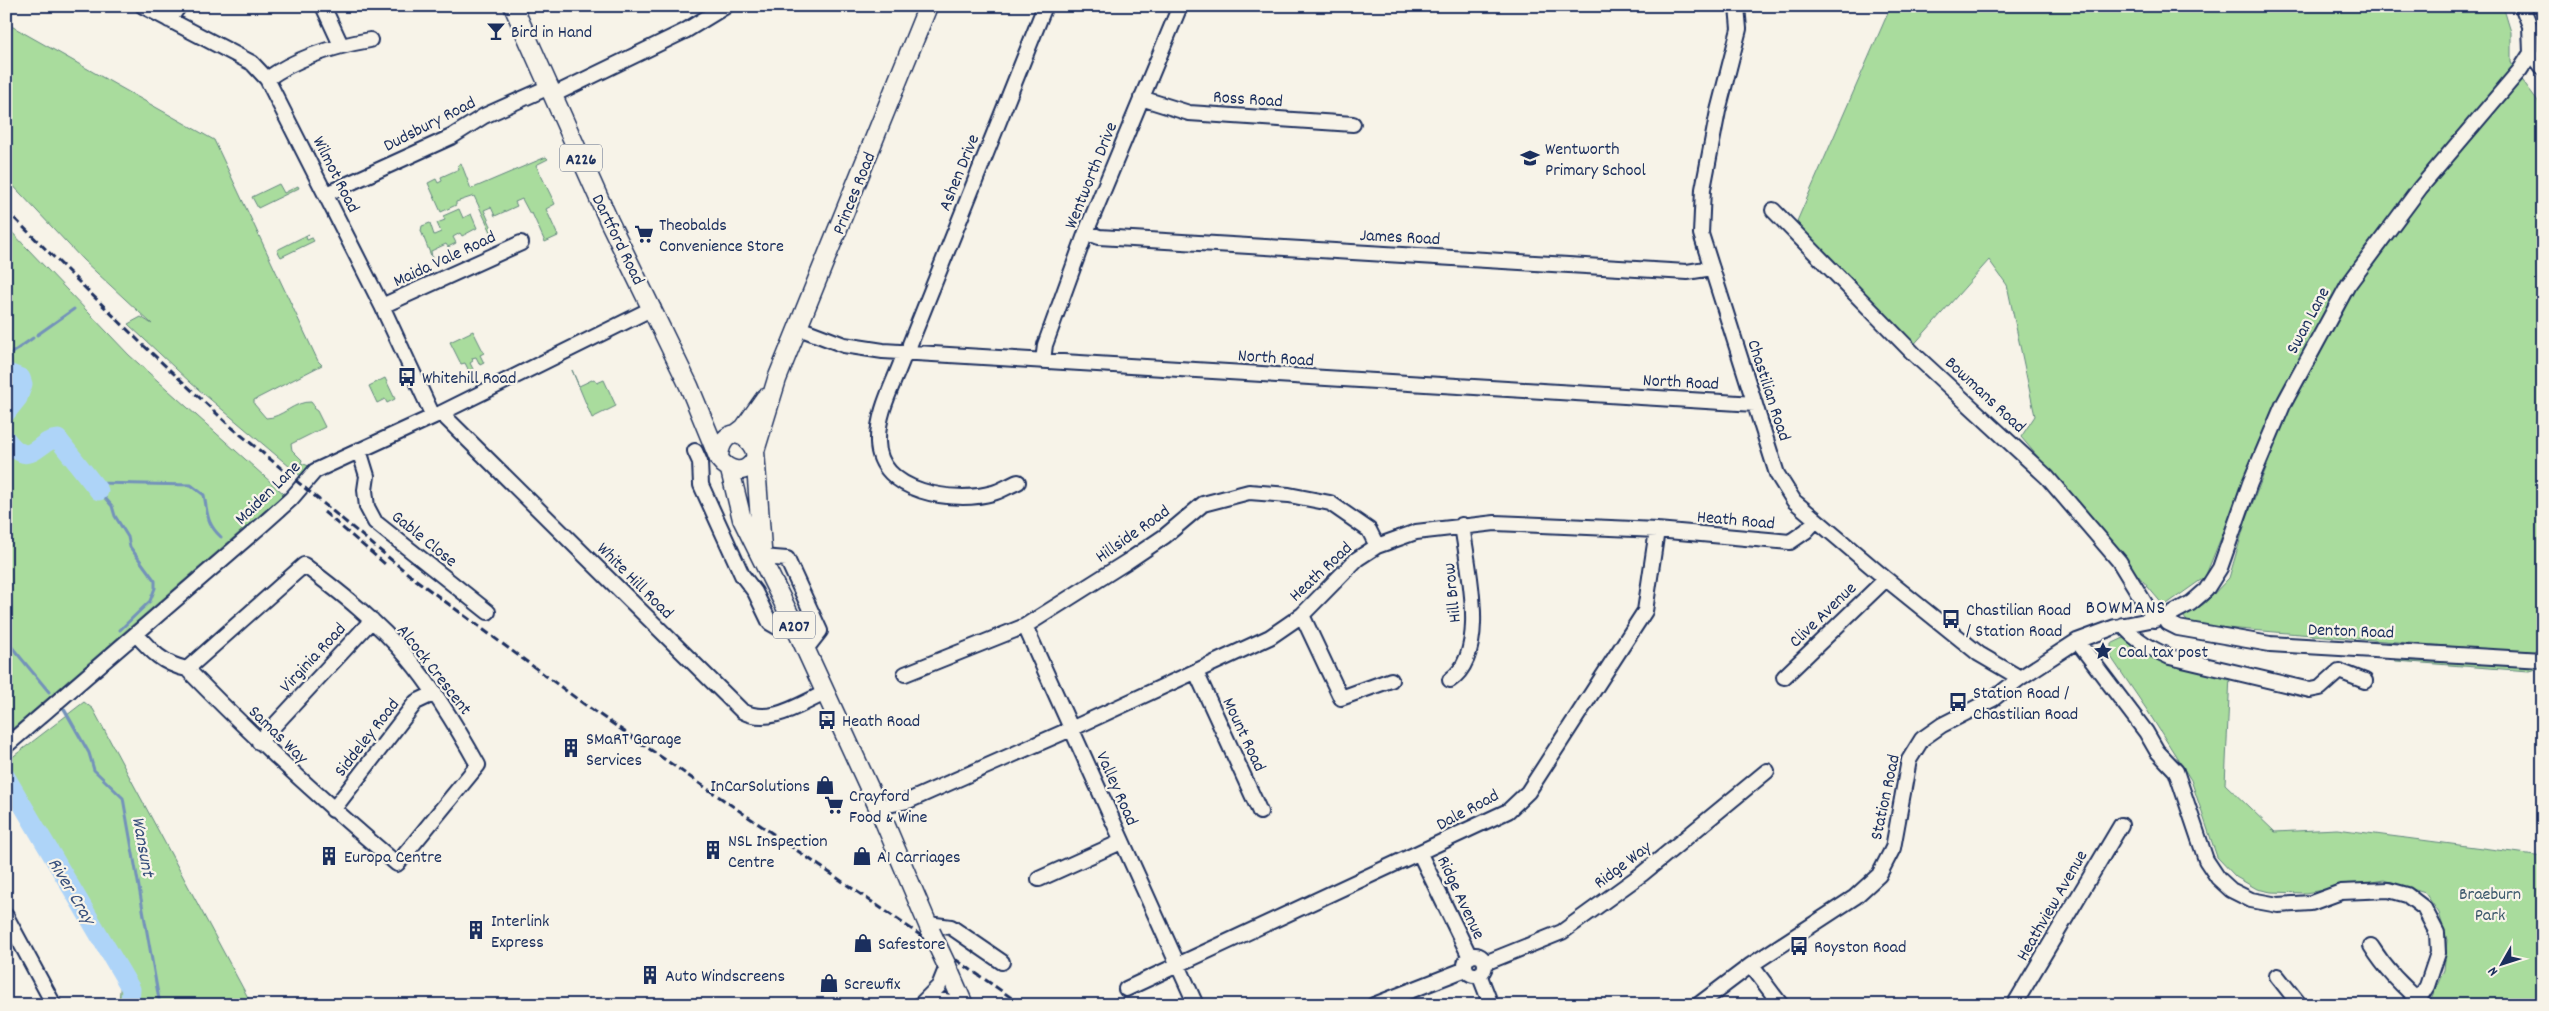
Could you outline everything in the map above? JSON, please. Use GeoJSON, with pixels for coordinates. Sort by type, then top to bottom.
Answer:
{"type":"FeatureCollection","features":[{"type":"Feature","properties":{"kind":"main road","name":"Dartford Road"},"geometry":{"type":"LineString","coordinates":[[513,6],[609,221],[652,308],[724,464]]}},
{"type":"Feature","properties":{"kind":"main road","name":"Princes Road"},"geometry":{"type":"LineString","coordinates":[[732,435],[753,417],[776,379],[799,328],[928,6]]}},
{"type":"Feature","properties":{"kind":"main road","name":"Princes Road"},"geometry":{"type":"LineString","coordinates":[[755,455],[776,379]]}},
{"type":"Feature","properties":{"kind":"main road","name":"Dartford Road"},"geometry":{"type":"LineString","coordinates":[[702,416],[721,433],[732,435]]}},
{"type":"Feature","properties":{"kind":"main road"},"geometry":{"type":"LineString","coordinates":[[732,435],[745,436],[755,455],[750,466],[742,470],[724,464],[719,448],[732,435]]}},
{"type":"Feature","properties":{"kind":"main road","name":"A207"},"geometry":{"type":"LineString","coordinates":[[755,455],[762,557]]}},
{"type":"Feature","properties":{"kind":"main road","name":"A207"},"geometry":{"type":"LineString","coordinates":[[724,464],[742,519],[806,649],[881,814],[963,1005]]}},
{"type":"Feature","properties":{"kind":"street","name":"Wilmot Road"},"geometry":{"type":"LineString","coordinates":[[143,6],[252,63],[267,80],[437,414]]}},
{"type":"Feature","properties":{"kind":"street"},"geometry":{"type":"LineString","coordinates":[[169,20],[179,6]]}},
{"type":"Feature","properties":{"kind":"street"},"geometry":{"type":"LineString","coordinates":[[323,6],[341,45]]}},
{"type":"Feature","properties":{"kind":"street","name":"Dudsbury Road"},"geometry":{"type":"LineString","coordinates":[[326,194],[451,137],[484,116],[551,91],[684,31],[726,6]]}},
{"type":"Feature","properties":{"kind":"street","name":"Ashen Drive"},"geometry":{"type":"LineString","coordinates":[[1018,482],[993,493],[953,497],[925,493],[901,482],[885,465],[878,445],[879,422],[1045,6]]}},
{"type":"Feature","properties":{"kind":"street","name":"Wentworth Drive"},"geometry":{"type":"LineString","coordinates":[[1043,361],[1045,345],[1086,232],[1180,6]]}},
{"type":"Feature","properties":{"kind":"street","name":"Chastilian Road"},"geometry":{"type":"LineString","coordinates":[[1737,6],[1739,29],[1718,111],[1700,211],[1701,234],[1777,474],[1794,501],[1886,579],[1979,654],[2020,678]]}},
{"type":"Feature","properties":{"kind":"street"},"geometry":{"type":"LineString","coordinates":[[2522,6],[2530,26],[2530,52],[2543,68]]}},
{"type":"Feature","properties":{"kind":"street"},"geometry":{"type":"LineString","coordinates":[[267,80],[282,70],[341,45],[370,40]]}},
{"type":"Feature","properties":{"kind":"street","name":"Swan Lane"},"geometry":{"type":"LineString","coordinates":[[2160,618],[2199,597],[2218,573],[2250,483],[2283,406],[2348,285],[2420,188],[2520,70],[2530,52]]}},
{"type":"Feature","properties":{"kind":"street","name":"Ross Road"},"geometry":{"type":"LineString","coordinates":[[1141,98],[1189,113],[1353,124]]}},
{"type":"Feature","properties":{"kind":"street","name":"Bowmans Road"},"geometry":{"type":"LineString","coordinates":[[1773,210],[1915,355],[2047,477],[2119,561],[2160,618]]}},
{"type":"Feature","properties":{"kind":"street","name":"James Road"},"geometry":{"type":"LineString","coordinates":[[1086,232],[1099,237],[1687,272],[1712,268]]}},
{"type":"Feature","properties":{"kind":"street","name":"Maida Vale Road"},"geometry":{"type":"LineString","coordinates":[[382,306],[521,243]]}},
{"type":"Feature","properties":{"kind":"street","name":"Maiden Lane"},"geometry":{"type":"LineString","coordinates":[[6,746],[284,506],[315,471],[437,414],[652,308]]}},
{"type":"Feature","properties":{"kind":"street","name":"North Road"},"geometry":{"type":"LineString","coordinates":[[799,328],[855,347],[906,352],[1755,404]]}},
{"type":"Feature","properties":{"kind":"street","name":"White Hill Road"},"geometry":{"type":"LineString","coordinates":[[437,414],[742,711],[754,716],[770,716],[825,693]]}},
{"type":"Feature","properties":{"kind":"street","name":"Gable Close"},"geometry":{"type":"LineString","coordinates":[[359,450],[367,476],[365,490],[367,507],[375,522],[488,612]]}},
{"type":"Feature","properties":{"kind":"street"},"geometry":{"type":"LineString","coordinates":[[695,451],[700,462],[701,485],[742,576],[755,592],[770,623],[777,626],[793,622]]}},
{"type":"Feature","properties":{"kind":"street","name":"Hillside Road"},"geometry":{"type":"LineString","coordinates":[[905,674],[1024,626],[1165,536],[1203,504],[1249,492],[1288,495],[1330,503],[1368,530],[1378,546]]}},
{"type":"Feature","properties":{"kind":"street"},"geometry":{"type":"LineString","coordinates":[[722,529],[742,519]]}},
{"type":"Feature","properties":{"kind":"street","name":"Heath Road"},"geometry":{"type":"LineString","coordinates":[[881,814],[1270,638],[1302,615],[1357,560],[1378,546],[1416,532],[1462,525],[1496,523],[1657,530],[1790,542],[1806,531],[1816,520]]}},
{"type":"Feature","properties":{"kind":"street","name":"Hill Brow"},"geometry":{"type":"LineString","coordinates":[[1450,680],[1465,664],[1474,627],[1462,525]]}},
{"type":"Feature","properties":{"kind":"street","name":"Dale Road"},"geometry":{"type":"LineString","coordinates":[[1126,988],[1420,854],[1508,811],[1528,792],[1646,611],[1657,530]]}},
{"type":"Feature","properties":{"kind":"street"},"geometry":{"type":"LineString","coordinates":[[762,557],[787,560],[820,631],[806,649]]}},
{"type":"Feature","properties":{"kind":"street","name":"Alcock Crescent"},"geometry":{"type":"LineString","coordinates":[[186,669],[304,566],[372,620],[406,656],[435,693],[478,765],[397,864]]}},
{"type":"Feature","properties":{"kind":"street","name":"Clive Avenue"},"geometry":{"type":"LineString","coordinates":[[1784,676],[1886,579]]}},
{"type":"Feature","properties":{"kind":"street"},"geometry":{"type":"LineString","coordinates":[[1302,615],[1341,698],[1390,680]]}},
{"type":"Feature","properties":{"kind":"street","name":"Station Road"},"geometry":{"type":"LineString","coordinates":[[1698,1005],[1752,965],[1855,897],[1879,875],[1893,848],[1905,775],[1914,748],[1931,731],[1993,699],[2020,678],[2077,641],[2123,625],[2160,618]]}},
{"type":"Feature","properties":{"kind":"street","name":"Denton Road"},"geometry":{"type":"LineString","coordinates":[[2160,618],[2175,627],[2232,639],[2270,644],[2543,660]]}},
{"type":"Feature","properties":{"kind":"street","name":"Virginia Road"},"geometry":{"type":"LineString","coordinates":[[259,742],[372,620]]}},
{"type":"Feature","properties":{"kind":"street"},"geometry":{"type":"LineString","coordinates":[[2123,625],[2134,637],[2151,649],[2170,656],[2310,690],[2320,688],[2340,671]]}},
{"type":"Feature","properties":{"kind":"street","name":"Valley Road"},"geometry":{"type":"LineString","coordinates":[[1024,626],[1177,966]]}},
{"type":"Feature","properties":{"kind":"street","name":"Samas Way"},"geometry":{"type":"LineString","coordinates":[[136,634],[154,654],[171,666],[186,669],[259,742],[332,810],[397,864]]}},
{"type":"Feature","properties":{"kind":"street"},"geometry":{"type":"LineString","coordinates":[[2077,641],[2157,750],[2176,771],[2206,860],[2218,878],[2231,890],[2250,900],[2278,905],[2311,903],[2341,892],[2390,890],[2407,895],[2424,908],[2437,933],[2438,953],[2419,1003],[2385,968],[2371,946]]}},
{"type":"Feature","properties":{"kind":"street"},"geometry":{"type":"LineString","coordinates":[[2338,649],[2340,671]]}},
{"type":"Feature","properties":{"kind":"street"},"geometry":{"type":"LineString","coordinates":[[2340,671],[2365,681]]}},
{"type":"Feature","properties":{"kind":"street","name":"Mount Road"},"geometry":{"type":"LineString","coordinates":[[1196,672],[1260,812]]}},
{"type":"Feature","properties":{"kind":"street","name":"Siddeley Road"},"geometry":{"type":"LineString","coordinates":[[332,810],[416,702],[435,693]]}},
{"type":"Feature","properties":{"kind":"street","name":"Ridge Way"},"geometry":{"type":"LineString","coordinates":[[1374,1005],[1562,932],[1642,874],[1767,771]]}},
{"type":"Feature","properties":{"kind":"street","name":"Heathview Avenue"},"geometry":{"type":"LineString","coordinates":[[2014,1005],[2120,824]]}},
{"type":"Feature","properties":{"kind":"street"},"geometry":{"type":"LineString","coordinates":[[1039,879],[1121,842]]}},
{"type":"Feature","properties":{"kind":"street","name":"Ridge Avenue"},"geometry":{"type":"LineString","coordinates":[[1420,854],[1475,966],[1491,1005]]}},
{"type":"Feature","properties":{"kind":"street"},"geometry":{"type":"LineString","coordinates":[[6,916],[54,1005]]}},
{"type":"Feature","properties":{"kind":"street"},"geometry":{"type":"LineString","coordinates":[[930,928],[951,927],[1002,962]]}},
{"type":"Feature","properties":{"kind":"street"},"geometry":{"type":"LineString","coordinates":[[1752,965],[1780,1005]]}},
{"type":"Feature","properties":{"kind":"street"},"geometry":{"type":"LineString","coordinates":[[921,1005],[939,986],[947,966]]}},
{"type":"Feature","properties":{"kind":"street"},"geometry":{"type":"LineString","coordinates":[[1177,966],[1196,1005]]}},
{"type":"Feature","properties":{"kind":"street"},"geometry":{"type":"LineString","coordinates":[[2277,976],[2300,1005]]}},
{"type":"Feature","properties":{"kind":"street"},"geometry":{"type":"LineString","coordinates":[[921,1005],[938,1000],[963,1005]]}},
{"type":"Feature","properties":{"kind":"green space"},"geometry":{"type":"Polygon","coordinates":[[[1891,6],[2503,6],[2511,32],[2511,62],[2514,69],[2538,101],[2543,114],[2543,654],[2190,625],[2183,616],[2204,604],[2229,578],[2246,520],[2287,414],[2350,293],[2340,284],[2330,300],[2257,450],[2205,577],[2164,606],[2021,437],[2035,416],[2007,285],[1989,260],[1910,349],[1794,228],[1891,6]]]}},
{"type":"Feature","properties":{"kind":"green space"},"geometry":{"type":"Polygon","coordinates":[[[6,23],[214,140],[318,361],[322,365],[254,400],[254,404],[266,418],[305,402],[311,402],[315,407],[313,408],[317,411],[325,427],[291,444],[292,450],[302,460],[301,463],[309,466],[303,478],[191,383],[128,324],[141,317],[152,324],[83,260],[6,178],[6,23]]]}},
{"type":"Feature","properties":{"kind":"green space"},"geometry":{"type":"Polygon","coordinates":[[[546,157],[548,159],[536,165],[555,204],[546,209],[558,236],[545,242],[532,213],[530,214],[522,199],[515,202],[517,206],[495,216],[491,207],[484,210],[494,233],[492,234],[474,196],[456,202],[456,205],[441,212],[428,183],[436,179],[438,183],[442,181],[441,177],[459,169],[458,165],[461,163],[471,189],[546,157]]]}},
{"type":"Feature","properties":{"kind":"green space"},"geometry":{"type":"Polygon","coordinates":[[[279,184],[284,193],[298,186],[299,188],[258,208],[252,197],[279,184]]]}},
{"type":"Feature","properties":{"kind":"green space"},"geometry":{"type":"Polygon","coordinates":[[[459,209],[463,218],[471,214],[477,228],[462,236],[460,233],[453,237],[456,243],[448,247],[446,244],[431,251],[432,258],[421,231],[422,226],[430,223],[434,235],[441,232],[437,223],[445,220],[443,216],[459,209]]]}},
{"type":"Feature","properties":{"kind":"green space"},"geometry":{"type":"Polygon","coordinates":[[[6,226],[129,355],[284,494],[12,729],[6,723],[6,226]]]}},
{"type":"Feature","properties":{"kind":"green space"},"geometry":{"type":"Polygon","coordinates":[[[309,234],[306,237],[307,240],[312,238],[314,241],[281,257],[277,250],[309,234]]]}},
{"type":"Feature","properties":{"kind":"green space"},"geometry":{"type":"Polygon","coordinates":[[[473,331],[484,353],[480,355],[484,363],[480,365],[476,357],[472,358],[473,361],[470,363],[473,369],[469,371],[465,363],[461,364],[450,342],[473,331]]]}},
{"type":"Feature","properties":{"kind":"green space"},"geometry":{"type":"Polygon","coordinates":[[[572,370],[579,386],[594,379],[597,383],[604,380],[616,406],[592,418],[572,370]]]}},
{"type":"Feature","properties":{"kind":"green space"},"geometry":{"type":"Polygon","coordinates":[[[385,378],[395,399],[387,403],[385,399],[377,403],[369,386],[385,378]]]}},
{"type":"Feature","properties":{"kind":"green space","name":"Braeburn Park"},"geometry":{"type":"Polygon","coordinates":[[[2126,637],[2162,661],[2230,675],[2225,784],[2275,832],[2337,829],[2543,856],[2543,1005],[2429,1003],[2444,970],[2447,940],[2439,913],[2425,893],[2384,880],[2305,893],[2271,892],[2257,889],[2236,877],[2217,857],[2191,780],[2111,657],[2111,644],[2126,637]]]}},
{"type":"Feature","properties":{"kind":"green space"},"geometry":{"type":"Polygon","coordinates":[[[2391,658],[2538,665],[2539,668],[2529,671],[2396,661],[2391,658]]]}},
{"type":"Feature","properties":{"kind":"green space"},"geometry":{"type":"Polygon","coordinates":[[[84,702],[93,709],[252,1005],[119,1005],[121,976],[6,795],[6,762],[84,702]]]}},
{"type":"Feature","properties":{"kind":"waterway"},"geometry":{"type":"LineString","coordinates":[[37,335],[74,309]]}},
{"type":"Feature","properties":{"kind":"waterway"},"geometry":{"type":"LineString","coordinates":[[6,357],[33,338]]}},
{"type":"Feature","properties":{"kind":"waterway"},"geometry":{"type":"LineString","coordinates":[[6,372],[21,378],[23,384],[18,398],[6,413]]}},
{"type":"Feature","properties":{"kind":"waterway"},"geometry":{"type":"LineString","coordinates":[[6,439],[22,453],[28,454],[51,440],[58,439],[99,491]]}},
{"type":"Feature","properties":{"kind":"waterway"},"geometry":{"type":"LineString","coordinates":[[92,480],[97,483],[191,485],[204,495],[210,523],[221,537]]}},
{"type":"Feature","properties":{"kind":"waterway"},"geometry":{"type":"LineString","coordinates":[[99,491],[112,506],[115,516],[128,537],[130,547],[155,581],[155,588],[150,601],[120,630]]}},
{"type":"Feature","properties":{"kind":"waterway","name":"Wansunt"},"geometry":{"type":"LineString","coordinates":[[6,640],[49,692]]}},
{"type":"Feature","properties":{"kind":"waterway","name":"Wansunt"},"geometry":{"type":"LineString","coordinates":[[64,709],[89,753],[94,770],[123,798],[160,1005]]}},
{"type":"Feature","properties":{"kind":"waterway","name":"River Cray"},"geometry":{"type":"LineString","coordinates":[[6,777],[131,989],[130,1005]]}},
{"type":"Feature","properties":{"kind":"railway"},"geometry":{"type":"LineString","coordinates":[[6,210],[143,345],[229,425],[412,577],[584,704],[1022,1005]]}},
{"type":"Feature","properties":{"kind":"railway"},"geometry":{"type":"LineString","coordinates":[[324,512],[385,564]]}},
{"type":"Feature","properties":{"kind":"place","name":"Bird in Hand"},"geometry":{"type":"Point","coordinates":[496,31]}},
{"type":"Feature","properties":{"kind":"place","name":"Wentworth Primary School"},"geometry":{"type":"Point","coordinates":[1530,158]}},
{"type":"Feature","properties":{"kind":"place","name":"Theobalds Convenience Store"},"geometry":{"type":"Point","coordinates":[644,234]}},
{"type":"Feature","properties":{"kind":"place","name":"Whitehill Road"},"geometry":{"type":"Point","coordinates":[407,377]}},
{"type":"Feature","properties":{"kind":"place","name":"Chastilian Road / Station Road"},"geometry":{"type":"Point","coordinates":[1951,619]}},
{"type":"Feature","properties":{"kind":"place","name":"Coal tax post"},"geometry":{"type":"Point","coordinates":[2103,651]}},
{"type":"Feature","properties":{"kind":"place","name":"Station Road / Chastilian Road"},"geometry":{"type":"Point","coordinates":[1958,702]}},
{"type":"Feature","properties":{"kind":"place","name":"Heath Road"},"geometry":{"type":"Point","coordinates":[827,720]}},
{"type":"Feature","properties":{"kind":"place","name":"SMaRT Garage Services"},"geometry":{"type":"Point","coordinates":[571,748]}},
{"type":"Feature","properties":{"kind":"place","name":"InCarSolutions"},"geometry":{"type":"Point","coordinates":[825,785]}},
{"type":"Feature","properties":{"kind":"place","name":"Crayford Food & Wine"},"geometry":{"type":"Point","coordinates":[834,805]}},
{"type":"Feature","properties":{"kind":"place","name":"NSL Inspection Centre"},"geometry":{"type":"Point","coordinates":[713,850]}},
{"type":"Feature","properties":{"kind":"place","name":"Europa Centre"},"geometry":{"type":"Point","coordinates":[329,856]}},
{"type":"Feature","properties":{"kind":"place","name":"A1 Carriages"},"geometry":{"type":"Point","coordinates":[862,856]}},
{"type":"Feature","properties":{"kind":"place","name":"Interlink Express"},"geometry":{"type":"Point","coordinates":[476,930]}},
{"type":"Feature","properties":{"kind":"place","name":"Safestore"},"geometry":{"type":"Point","coordinates":[863,943]}},
{"type":"Feature","properties":{"kind":"place","name":"Royston Road"},"geometry":{"type":"Point","coordinates":[1799,946]}},
{"type":"Feature","properties":{"kind":"place","name":"Auto Windscreens"},"geometry":{"type":"Point","coordinates":[650,975]}},
{"type":"Feature","properties":{"kind":"place","name":"Screwfix"},"geometry":{"type":"Point","coordinates":[829,983]}},
{"type":"Feature","properties":{"kind":"district","name":"BOWMANS"},"geometry":{"type":"Point","coordinates":[2126,606]}}]}
